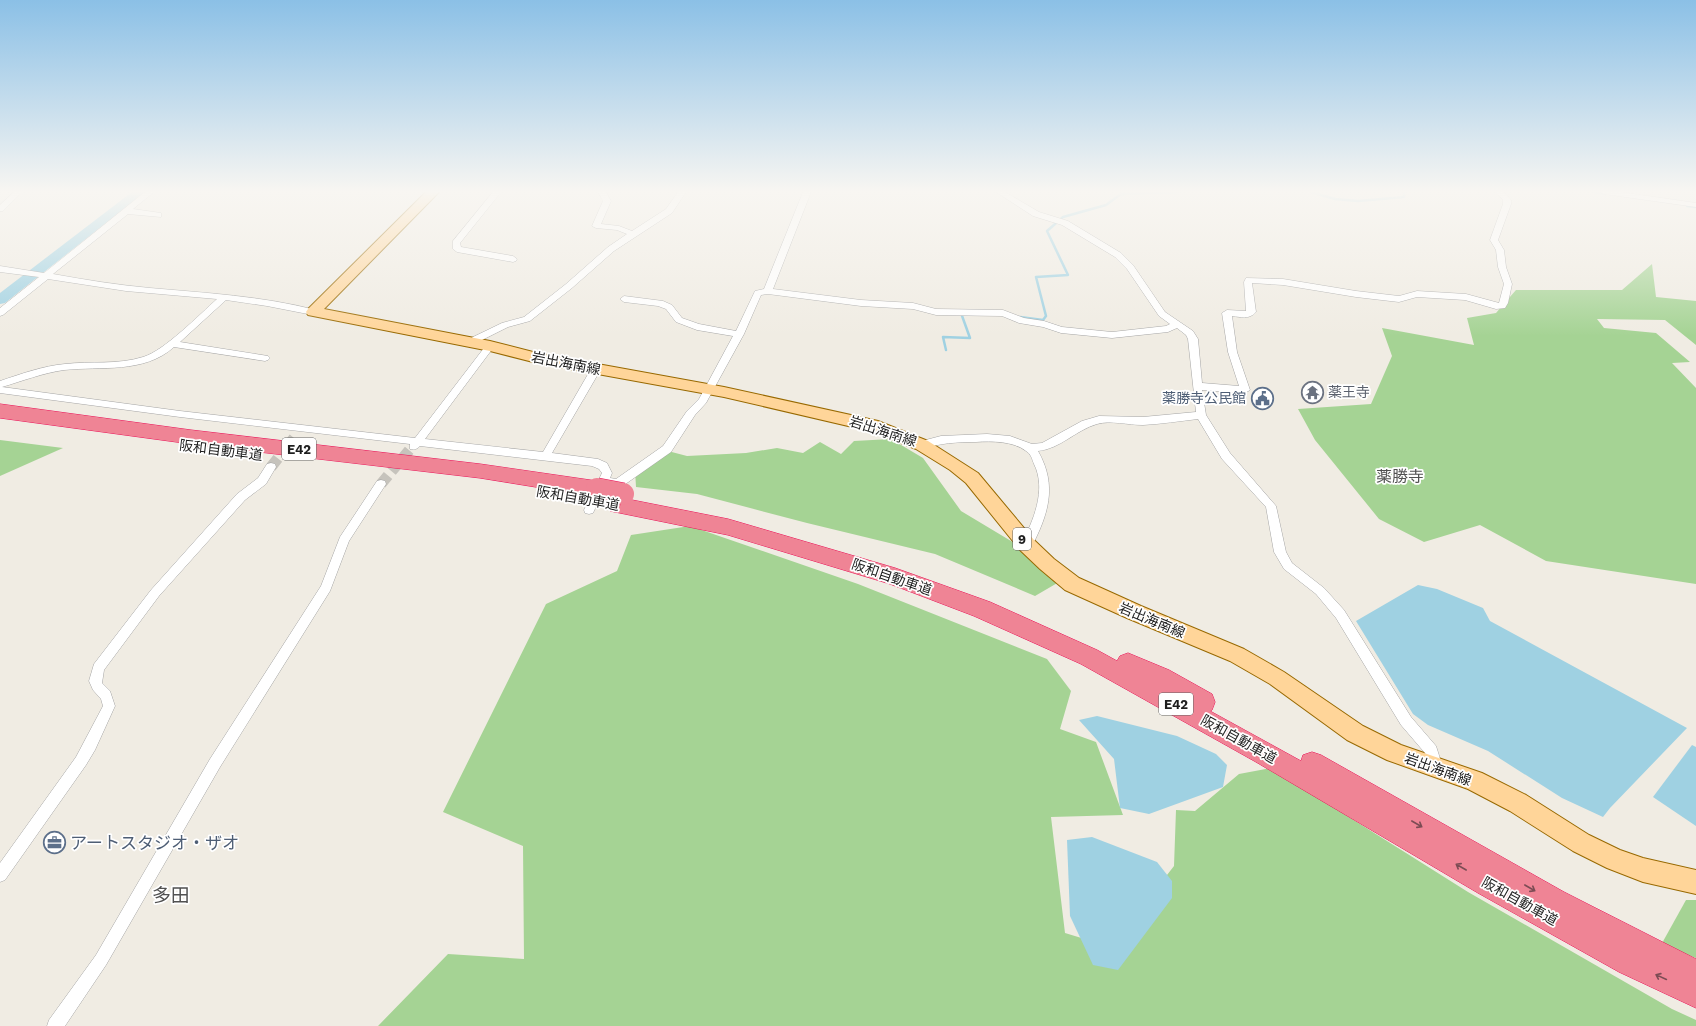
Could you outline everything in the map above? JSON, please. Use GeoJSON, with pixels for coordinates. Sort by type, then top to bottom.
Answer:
{"type":"FeatureCollection","features":[{"type":"Feature","properties":{"kind":"highway","name":"阪和自動車道"},"geometry":{"type":"LineString","coordinates":[[0,411],[191,437],[480,470],[604,496],[728,527],[811,550],[895,577],[982,609],[1089,657],[1266,754],[1488,883],[1629,962],[1696,993]]}},
{"type":"Feature","properties":{"kind":"highway","name":"阪和自動車道"},"geometry":{"type":"LineString","coordinates":[[0,421],[81,433],[604,496],[746,520],[807,536],[908,569],[988,599],[1058,629],[1160,678],[1554,902],[1696,975]]}},
{"type":"Feature","properties":{"kind":"main road"},"geometry":{"type":"LineString","coordinates":[[313,312],[385,240]]}},
{"type":"Feature","properties":{"kind":"main road","name":"岩出海南線"},"geometry":{"type":"LineString","coordinates":[[313,312],[471,342],[537,358],[710,389],[878,427],[922,445],[951,462],[972,478],[1027,545],[1047,564],[1072,584],[1134,612],[1237,655],[1277,678],[1355,733],[1395,753],[1474,782],[1518,803],[1581,843],[1615,860],[1643,870],[1696,882]]}},
{"type":"Feature","properties":{"kind":"street"},"geometry":{"type":"LineString","coordinates":[[0,313],[91,240]]}},
{"type":"Feature","properties":{"kind":"street"},"geometry":{"type":"LineString","coordinates":[[459,240],[456,243],[457,249],[513,259]]}},
{"type":"Feature","properties":{"kind":"street"},"geometry":{"type":"LineString","coordinates":[[471,342],[505,325],[527,319],[625,240]]}},
{"type":"Feature","properties":{"kind":"street"},"geometry":{"type":"LineString","coordinates":[[768,290],[788,240]]}},
{"type":"Feature","properties":{"kind":"street"},"geometry":{"type":"LineString","coordinates":[[1093,240],[1118,255],[1130,267],[1162,314],[1190,333],[1193,339],[1201,415],[1226,456],[1271,506],[1280,552],[1288,566],[1320,591],[1340,614],[1406,720],[1431,750],[1436,768]]}},
{"type":"Feature","properties":{"kind":"street"},"geometry":{"type":"LineString","coordinates":[[1197,386],[1244,390],[1235,366],[1230,344],[1227,313],[1248,315],[1251,312],[1249,280],[1283,282],[1356,294],[1399,298],[1417,294],[1466,298],[1496,306],[1502,306],[1508,284],[1502,267],[1500,250],[1494,240]]}},
{"type":"Feature","properties":{"kind":"street"},"geometry":{"type":"LineString","coordinates":[[0,269],[125,288],[225,297],[281,304],[313,312]]}},
{"type":"Feature","properties":{"kind":"street"},"geometry":{"type":"LineString","coordinates":[[604,496],[616,483],[620,482],[662,454],[667,449],[687,419],[703,401],[710,389],[739,334],[758,293],[768,290],[861,303],[913,306],[936,312],[1003,313],[1022,321],[1044,324],[1061,330],[1112,335],[1168,329],[1177,324]]}},
{"type":"Feature","properties":{"kind":"street"},"geometry":{"type":"LineString","coordinates":[[0,384],[28,375],[64,367],[111,366],[146,360],[165,350],[225,297]]}},
{"type":"Feature","properties":{"kind":"street"},"geometry":{"type":"LineString","coordinates":[[624,299],[660,303],[669,307],[678,320],[697,328],[739,334]]}},
{"type":"Feature","properties":{"kind":"street"},"geometry":{"type":"LineString","coordinates":[[172,344],[265,358]]}},
{"type":"Feature","properties":{"kind":"street"},"geometry":{"type":"LineString","coordinates":[[414,445],[490,346]]}},
{"type":"Feature","properties":{"kind":"street"},"geometry":{"type":"LineString","coordinates":[[545,457],[596,369]]}},
{"type":"Feature","properties":{"kind":"street"},"geometry":{"type":"LineString","coordinates":[[0,390],[180,414],[411,440],[414,445]]}},
{"type":"Feature","properties":{"kind":"street"},"geometry":{"type":"LineString","coordinates":[[922,445],[935,440],[992,437],[1031,448],[1043,447],[1057,441],[1086,424],[1099,420],[1143,421],[1201,415]]}},
{"type":"Feature","properties":{"kind":"street"},"geometry":{"type":"LineString","coordinates":[[294,438],[302,428]]}},
{"type":"Feature","properties":{"kind":"street"},"geometry":{"type":"LineString","coordinates":[[414,445],[594,462],[603,466],[607,473],[604,496]]}},
{"type":"Feature","properties":{"kind":"street"},"geometry":{"type":"LineString","coordinates":[[1027,545],[1038,523],[1043,506],[1044,475],[1040,462],[1031,448]]}},
{"type":"Feature","properties":{"kind":"street"},"geometry":{"type":"LineString","coordinates":[[0,875],[81,761],[110,706],[109,700],[96,685],[95,677],[98,668],[155,593],[241,497],[262,481],[271,467]]}},
{"type":"Feature","properties":{"kind":"street"},"geometry":{"type":"LineString","coordinates":[[55,1026],[101,960],[215,763],[326,588],[344,540],[381,484]]}},
{"type":"Feature","properties":{"kind":"green space"},"geometry":{"type":"Polygon","coordinates":[[[1652,264],[1656,297],[1696,301],[1696,345],[1665,320],[1597,319],[1604,328],[1656,333],[1690,362],[1672,363],[1696,388],[1696,584],[1546,561],[1480,525],[1424,542],[1379,519],[1315,440],[1298,409],[1371,404],[1392,356],[1382,328],[1474,345],[1467,318],[1496,313],[1516,290],[1622,290],[1652,264]]]}},
{"type":"Feature","properties":{"kind":"green space"},"geometry":{"type":"Polygon","coordinates":[[[891,439],[923,458],[961,511],[1011,541],[1059,582],[1035,596],[935,554],[807,523],[697,494],[636,487],[635,470],[664,450],[687,456],[746,453],[777,448],[803,453],[820,442],[841,454],[854,441],[891,439]]]}},
{"type":"Feature","properties":{"kind":"green space"},"geometry":{"type":"Polygon","coordinates":[[[0,440],[63,448],[0,476],[0,440]]]}},
{"type":"Feature","properties":{"kind":"green space"},"geometry":{"type":"Polygon","coordinates":[[[690,526],[858,584],[1047,659],[1071,691],[1060,729],[1096,742],[1123,815],[1051,817],[1065,933],[1111,947],[1174,866],[1176,810],[1195,811],[1239,774],[1271,768],[1468,892],[1672,1009],[1696,1020],[1696,1026],[378,1026],[448,954],[524,959],[523,846],[443,812],[546,604],[617,571],[631,535],[690,526]]]}},
{"type":"Feature","properties":{"kind":"green space"},"geometry":{"type":"Polygon","coordinates":[[[1686,900],[1696,900],[1696,958],[1661,945],[1686,900]]]}},
{"type":"Feature","properties":{"kind":"water"},"geometry":{"type":"Polygon","coordinates":[[[1418,585],[1437,589],[1483,608],[1490,621],[1687,728],[1603,817],[1562,798],[1488,751],[1428,725],[1413,714],[1356,621],[1418,585]]]}},
{"type":"Feature","properties":{"kind":"water"},"geometry":{"type":"Polygon","coordinates":[[[1097,716],[1177,736],[1216,754],[1227,765],[1223,787],[1149,814],[1120,808],[1114,759],[1079,720],[1097,716]]]}},
{"type":"Feature","properties":{"kind":"water"},"geometry":{"type":"Polygon","coordinates":[[[1692,745],[1696,747],[1696,826],[1653,797],[1692,745]]]}},
{"type":"Feature","properties":{"kind":"water"},"geometry":{"type":"Polygon","coordinates":[[[1092,837],[1157,862],[1172,881],[1172,898],[1118,970],[1093,965],[1070,916],[1067,840],[1092,837]]]}},
{"type":"Feature","properties":{"kind":"waterway"},"geometry":{"type":"LineString","coordinates":[[0,300],[77,240]]}},
{"type":"Feature","properties":{"kind":"waterway"},"geometry":{"type":"LineString","coordinates":[[1020,317],[1043,320],[1046,316],[1036,277],[1068,275],[1051,240]]}},
{"type":"Feature","properties":{"kind":"waterway"},"geometry":{"type":"LineString","coordinates":[[946,350],[943,337],[970,338],[961,313]]}},
{"type":"Feature","properties":{"kind":"tunnel"},"geometry":{"type":"LineString","coordinates":[[271,467],[294,438]]}},
{"type":"Feature","properties":{"kind":"tunnel"},"geometry":{"type":"LineString","coordinates":[[381,484],[411,448]]}},
{"type":"Feature","properties":{"kind":"place","name":"薬王寺"},"geometry":{"type":"Point","coordinates":[1313,392]}},
{"type":"Feature","properties":{"kind":"place","name":"薬勝寺公民館"},"geometry":{"type":"Point","coordinates":[1262,398]}},
{"type":"Feature","properties":{"kind":"place","name":"アートスタジオ・ザオ"},"geometry":{"type":"Point","coordinates":[55,843]}},
{"type":"Feature","properties":{"kind":"district","name":"薬勝寺"},"geometry":{"type":"Point","coordinates":[1400,476]}},
{"type":"Feature","properties":{"kind":"district","name":"多田"},"geometry":{"type":"Point","coordinates":[171,895]}}]}
